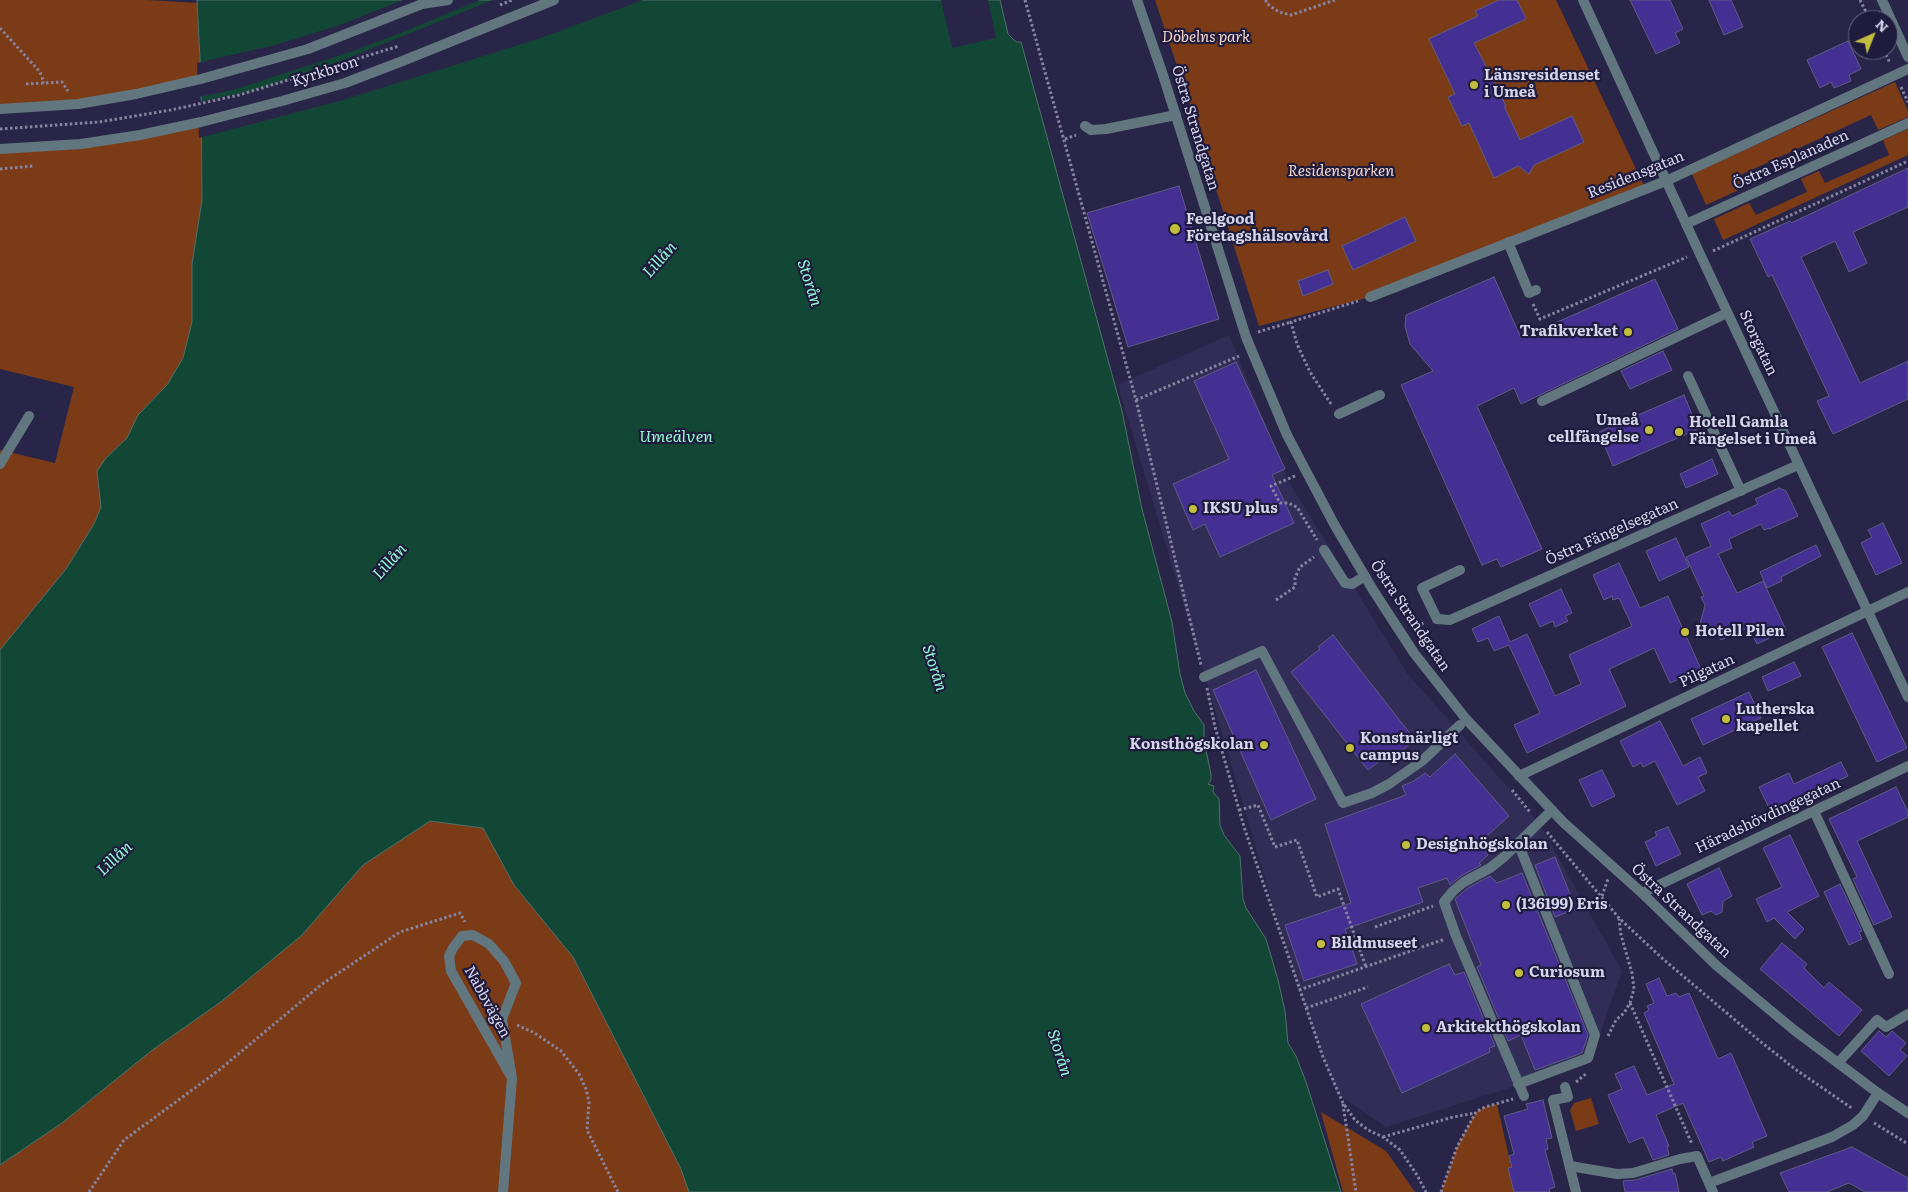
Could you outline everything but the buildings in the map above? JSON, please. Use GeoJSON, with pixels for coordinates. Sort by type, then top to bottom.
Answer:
{"type":"FeatureCollection","features":[{"type":"Feature","properties":{"kind":"street","name":"Kyrkbron"},"geometry":{"type":"LineString","coordinates":[[0,109],[78,104],[136,94],[201,79],[308,49],[425,2],[448,0]]}},
{"type":"Feature","properties":{"kind":"street","name":"Kyrkbron"},"geometry":{"type":"LineString","coordinates":[[0,149],[81,144],[140,135],[282,102],[345,83],[469,36],[555,0]]}},
{"type":"Feature","properties":{"kind":"street","name":"Östra Strandgatan"},"geometry":{"type":"LineString","coordinates":[[1137,0],[1176,115],[1246,337],[1287,435],[1334,524],[1414,653],[1466,719],[1519,776],[1570,828],[1642,893],[1717,966],[1794,1030],[1908,1112]]}},
{"type":"Feature","properties":{"kind":"street","name":"Storgatan"},"geometry":{"type":"LineString","coordinates":[[1583,0],[1727,313],[1908,697]]}},
{"type":"Feature","properties":{"kind":"street"},"geometry":{"type":"LineString","coordinates":[[1882,0],[1908,57]]}},
{"type":"Feature","properties":{"kind":"street","name":"Residensgatan"},"geometry":{"type":"LineString","coordinates":[[1370,298],[1666,181],[1908,69]]}},
{"type":"Feature","properties":{"kind":"street"},"geometry":{"type":"LineString","coordinates":[[1085,126],[1091,130],[1106,129],[1176,115]]}},
{"type":"Feature","properties":{"kind":"street","name":"Östra Esplanaden"},"geometry":{"type":"LineString","coordinates":[[1686,224],[1908,123]]}},
{"type":"Feature","properties":{"kind":"street"},"geometry":{"type":"LineString","coordinates":[[1508,242],[1532,292]]}},
{"type":"Feature","properties":{"kind":"street"},"geometry":{"type":"LineString","coordinates":[[1542,401],[1727,313]]}},
{"type":"Feature","properties":{"kind":"street"},"geometry":{"type":"LineString","coordinates":[[1688,376],[1741,491]]}},
{"type":"Feature","properties":{"kind":"street"},"geometry":{"type":"LineString","coordinates":[[1339,414],[1380,395]]}},
{"type":"Feature","properties":{"kind":"street"},"geometry":{"type":"LineString","coordinates":[[0,464],[29,416]]}},
{"type":"Feature","properties":{"kind":"street","name":"Östra Fängelsegatan"},"geometry":{"type":"LineString","coordinates":[[1460,570],[1422,588],[1437,619],[1450,620],[1798,465]]}},
{"type":"Feature","properties":{"kind":"street"},"geometry":{"type":"LineString","coordinates":[[1324,550],[1345,583],[1352,584],[1365,576]]}},
{"type":"Feature","properties":{"kind":"street","name":"Pilgatan"},"geometry":{"type":"LineString","coordinates":[[1519,776],[1908,592]]}},
{"type":"Feature","properties":{"kind":"street"},"geometry":{"type":"LineString","coordinates":[[1204,677],[1262,651],[1343,803],[1372,793],[1405,773],[1422,761],[1460,725]]}},
{"type":"Feature","properties":{"kind":"street","name":"Häradshövdingegatan"},"geometry":{"type":"LineString","coordinates":[[1642,893],[1908,766]]}},
{"type":"Feature","properties":{"kind":"street"},"geometry":{"type":"LineString","coordinates":[[1524,1096],[1456,936],[1444,902],[1464,882],[1490,868],[1552,810]]}},
{"type":"Feature","properties":{"kind":"street"},"geometry":{"type":"LineString","coordinates":[[1814,811],[1889,974]]}},
{"type":"Feature","properties":{"kind":"street"},"geometry":{"type":"LineString","coordinates":[[1518,843],[1595,1035],[1588,1058],[1518,1084]]}},
{"type":"Feature","properties":{"kind":"street","name":"Nabbvägen"},"geometry":{"type":"LineString","coordinates":[[503,1192],[512,1078],[502,1019],[516,983],[504,961],[489,944],[474,935],[462,936],[449,956],[452,971],[512,1078]]}},
{"type":"Feature","properties":{"kind":"street"},"geometry":{"type":"LineString","coordinates":[[1838,1063],[1877,1020],[1886,1027],[1908,1014]]}},
{"type":"Feature","properties":{"kind":"street"},"geometry":{"type":"LineString","coordinates":[[1565,1087],[1568,1097],[1554,1100],[1576,1192]]}},
{"type":"Feature","properties":{"kind":"street"},"geometry":{"type":"LineString","coordinates":[[1570,1166],[1617,1174],[1633,1173],[1697,1156],[1711,1187],[1832,1137],[1853,1125],[1863,1116],[1878,1092]]}},
{"type":"Feature","properties":{"kind":"path"},"geometry":{"type":"LineString","coordinates":[[494,8],[512,0]]}},
{"type":"Feature","properties":{"kind":"path"},"geometry":{"type":"LineString","coordinates":[[1025,0],[1136,400],[1215,727],[1239,810],[1299,990],[1323,1057],[1343,1103],[1355,1120],[1400,1150],[1418,1175],[1426,1192]]}},
{"type":"Feature","properties":{"kind":"path"},"geometry":{"type":"LineString","coordinates":[[1266,0],[1266,3],[1279,12],[1291,15],[1335,0]]}},
{"type":"Feature","properties":{"kind":"path"},"geometry":{"type":"LineString","coordinates":[[0,28],[40,72],[44,83]]}},
{"type":"Feature","properties":{"kind":"path"},"geometry":{"type":"LineString","coordinates":[[0,129],[99,122],[171,110],[239,95],[401,45]]}},
{"type":"Feature","properties":{"kind":"path"},"geometry":{"type":"LineString","coordinates":[[26,84],[62,82],[78,104]]}},
{"type":"Feature","properties":{"kind":"path"},"geometry":{"type":"LineString","coordinates":[[1532,292],[1540,319],[1700,254],[1908,162]]}},
{"type":"Feature","properties":{"kind":"path"},"geometry":{"type":"LineString","coordinates":[[0,169],[33,166]]}},
{"type":"Feature","properties":{"kind":"path"},"geometry":{"type":"LineString","coordinates":[[1246,337],[1370,298]]}},
{"type":"Feature","properties":{"kind":"path"},"geometry":{"type":"LineString","coordinates":[[1291,322],[1310,372],[1339,414]]}},
{"type":"Feature","properties":{"kind":"path"},"geometry":{"type":"LineString","coordinates":[[1136,400],[1240,356]]}},
{"type":"Feature","properties":{"kind":"path"},"geometry":{"type":"LineString","coordinates":[[1295,476],[1271,486],[1280,503],[1288,503],[1297,507],[1324,550]]}},
{"type":"Feature","properties":{"kind":"path"},"geometry":{"type":"LineString","coordinates":[[1276,600],[1295,586],[1295,578],[1300,567],[1306,562]]}},
{"type":"Feature","properties":{"kind":"path"},"geometry":{"type":"LineString","coordinates":[[1239,810],[1258,805],[1274,847],[1297,840],[1317,897],[1338,889],[1366,967]]}},
{"type":"Feature","properties":{"kind":"path"},"geometry":{"type":"LineString","coordinates":[[1602,897],[1619,918],[1670,965],[1761,1042],[1795,1069],[1863,1116],[1908,1144]]}},
{"type":"Feature","properties":{"kind":"path"},"geometry":{"type":"LineString","coordinates":[[1375,927],[1444,902]]}},
{"type":"Feature","properties":{"kind":"path"},"geometry":{"type":"LineString","coordinates":[[89,1192],[124,1140],[218,1071],[322,984],[400,932],[460,913],[474,935]]}},
{"type":"Feature","properties":{"kind":"path"},"geometry":{"type":"LineString","coordinates":[[1619,918],[1621,935],[1632,973],[1634,989],[1630,1003],[1697,1156]]}},
{"type":"Feature","properties":{"kind":"path"},"geometry":{"type":"LineString","coordinates":[[1299,990],[1456,936]]}},
{"type":"Feature","properties":{"kind":"path"},"geometry":{"type":"LineString","coordinates":[[1306,1008],[1368,987]]}},
{"type":"Feature","properties":{"kind":"path"},"geometry":{"type":"LineString","coordinates":[[502,1019],[534,1032],[561,1051],[578,1074],[586,1089],[589,1102],[587,1130],[618,1192]]}},
{"type":"Feature","properties":{"kind":"path"},"geometry":{"type":"LineString","coordinates":[[1343,1103],[1356,1192]]}},
{"type":"Feature","properties":{"kind":"path"},"geometry":{"type":"LineString","coordinates":[[1383,1137],[1476,1112]]}},
{"type":"Feature","properties":{"kind":"shaded area","name":"Konstnärligt campus"},"geometry":{"type":"Polygon","coordinates":[[[1229,335],[1290,484],[1407,673],[1539,823],[1622,971],[1590,1062],[1386,1127],[1336,1093],[1297,985],[1118,385],[1229,335]]]}},
{"type":"Feature","properties":{"kind":"green space"},"geometry":{"type":"Polygon","coordinates":[[[0,0],[147,0],[197,3],[201,79],[78,104],[0,109],[0,0]]]}},
{"type":"Feature","properties":{"kind":"green space"},"geometry":{"type":"Polygon","coordinates":[[[1155,0],[1556,0],[1645,188],[1370,297],[1259,326],[1155,0]]]}},
{"type":"Feature","properties":{"kind":"green space"},"geometry":{"type":"Polygon","coordinates":[[[1895,82],[1908,111],[1908,117],[1878,130],[1871,115],[1738,176],[1743,188],[1706,205],[1692,174],[1895,82]]]}},
{"type":"Feature","properties":{"kind":"green space"},"geometry":{"type":"Polygon","coordinates":[[[201,122],[202,200],[192,264],[192,322],[183,358],[167,385],[138,415],[127,438],[106,458],[98,471],[101,507],[94,524],[66,569],[0,650],[0,450],[55,463],[74,387],[0,369],[0,149],[24,148],[201,122]]]}},
{"type":"Feature","properties":{"kind":"green space"},"geometry":{"type":"Polygon","coordinates":[[[1908,129],[1908,155],[1723,240],[1714,219],[1749,203],[1756,215],[1807,192],[1801,179],[1819,171],[1825,183],[1889,155],[1883,140],[1908,129]]]}},
{"type":"Feature","properties":{"kind":"green space"},"geometry":{"type":"Polygon","coordinates":[[[430,821],[483,827],[514,885],[573,957],[681,1169],[689,1192],[0,1192],[0,1165],[62,1123],[151,1051],[222,1001],[302,935],[363,865],[430,821]]]}},
{"type":"Feature","properties":{"kind":"green space"},"geometry":{"type":"Polygon","coordinates":[[[1591,1098],[1599,1124],[1576,1131],[1570,1110],[1574,1103],[1591,1098]]]}},
{"type":"Feature","properties":{"kind":"green space"},"geometry":{"type":"Polygon","coordinates":[[[1497,1104],[1517,1192],[1441,1192],[1457,1147],[1476,1112],[1497,1104]]]}},
{"type":"Feature","properties":{"kind":"green space"},"geometry":{"type":"Polygon","coordinates":[[[1321,1112],[1386,1151],[1415,1192],[1343,1192],[1321,1112]]]}},
{"type":"Feature","properties":{"kind":"water","name":"Umeälven"},"geometry":{"type":"Polygon","coordinates":[[[197,0],[1000,0],[1008,34],[1016,42],[1021,42],[1122,411],[1142,509],[1172,622],[1180,674],[1185,693],[1204,725],[1204,741],[1211,774],[1211,780],[1208,784],[1214,786],[1213,792],[1219,799],[1220,825],[1224,835],[1240,856],[1243,899],[1246,908],[1266,939],[1285,1011],[1288,1043],[1296,1056],[1306,1082],[1341,1192],[689,1192],[681,1169],[573,957],[514,885],[483,828],[430,821],[363,865],[302,935],[222,1001],[151,1051],[62,1123],[0,1165],[0,650],[66,569],[94,524],[101,507],[97,471],[106,458],[127,438],[138,415],[167,385],[183,358],[192,322],[192,264],[202,200],[201,79],[197,0]]]}},
{"type":"Feature","properties":{"kind":"pier"},"geometry":{"type":"Polygon","coordinates":[[[403,0],[480,0],[353,51],[233,90],[198,97],[197,63],[275,45],[340,25],[403,0]]]}},
{"type":"Feature","properties":{"kind":"pier"},"geometry":{"type":"Polygon","coordinates":[[[493,0],[643,0],[541,38],[343,100],[199,138],[198,102],[252,91],[338,62],[493,0]]]}},
{"type":"Feature","properties":{"kind":"pier"},"geometry":{"type":"Polygon","coordinates":[[[941,0],[988,0],[996,38],[952,48],[941,0]]]}},
{"type":"Feature","properties":{"kind":"place","name":"Länsresidenset i Umeå"},"geometry":{"type":"Point","coordinates":[1474,85]}},
{"type":"Feature","properties":{"kind":"place","name":"Feelgood Företagshälsovård"},"geometry":{"type":"Point","coordinates":[1175,229]}},
{"type":"Feature","properties":{"kind":"place","name":"Trafikverket"},"geometry":{"type":"Point","coordinates":[1628,332]}},
{"type":"Feature","properties":{"kind":"place","name":"Umeå cellfängelse"},"geometry":{"type":"Point","coordinates":[1649,430]}},
{"type":"Feature","properties":{"kind":"place","name":"Hotell Gamla Fängelset i Umeå"},"geometry":{"type":"Point","coordinates":[1679,432]}},
{"type":"Feature","properties":{"kind":"place","name":"IKSU plus"},"geometry":{"type":"Point","coordinates":[1193,509]}},
{"type":"Feature","properties":{"kind":"place","name":"Hotell Pilen"},"geometry":{"type":"Point","coordinates":[1685,632]}},
{"type":"Feature","properties":{"kind":"place","name":"Lutherska kapellet"},"geometry":{"type":"Point","coordinates":[1726,719]}},
{"type":"Feature","properties":{"kind":"place","name":"Konsthögskolan"},"geometry":{"type":"Point","coordinates":[1264,745]}},
{"type":"Feature","properties":{"kind":"place","name":"Konstnärligt campus"},"geometry":{"type":"Point","coordinates":[1350,748]}},
{"type":"Feature","properties":{"kind":"place","name":"Designhögskolan"},"geometry":{"type":"Point","coordinates":[1406,845]}},
{"type":"Feature","properties":{"kind":"place","name":"(136199) Eris"},"geometry":{"type":"Point","coordinates":[1506,905]}},
{"type":"Feature","properties":{"kind":"place","name":"Bildmuseet"},"geometry":{"type":"Point","coordinates":[1321,944]}},
{"type":"Feature","properties":{"kind":"place","name":"Curiosum"},"geometry":{"type":"Point","coordinates":[1519,973]}},
{"type":"Feature","properties":{"kind":"place","name":"Arkitekthögskolan"},"geometry":{"type":"Point","coordinates":[1426,1028]}},
{"type":"Feature","properties":{"kind":"park label","name":"Döbelns park"},"geometry":{"type":"Point","coordinates":[1206,38]}},
{"type":"Feature","properties":{"kind":"park label","name":"Residensparken"},"geometry":{"type":"Point","coordinates":[1341,172]}},
{"type":"Feature","properties":{"kind":"water label","name":"Lillån"},"geometry":{"type":"Point","coordinates":[660,260]}},
{"type":"Feature","properties":{"kind":"water label","name":"Storån"},"geometry":{"type":"Point","coordinates":[809,283]}},
{"type":"Feature","properties":{"kind":"water label","name":"Lillån"},"geometry":{"type":"Point","coordinates":[390,562]}},
{"type":"Feature","properties":{"kind":"water label","name":"Storån"},"geometry":{"type":"Point","coordinates":[934,668]}},
{"type":"Feature","properties":{"kind":"water label","name":"Lillån"},"geometry":{"type":"Point","coordinates":[115,859]}},
{"type":"Feature","properties":{"kind":"water label","name":"Storån"},"geometry":{"type":"Point","coordinates":[1059,1053]}}]}
